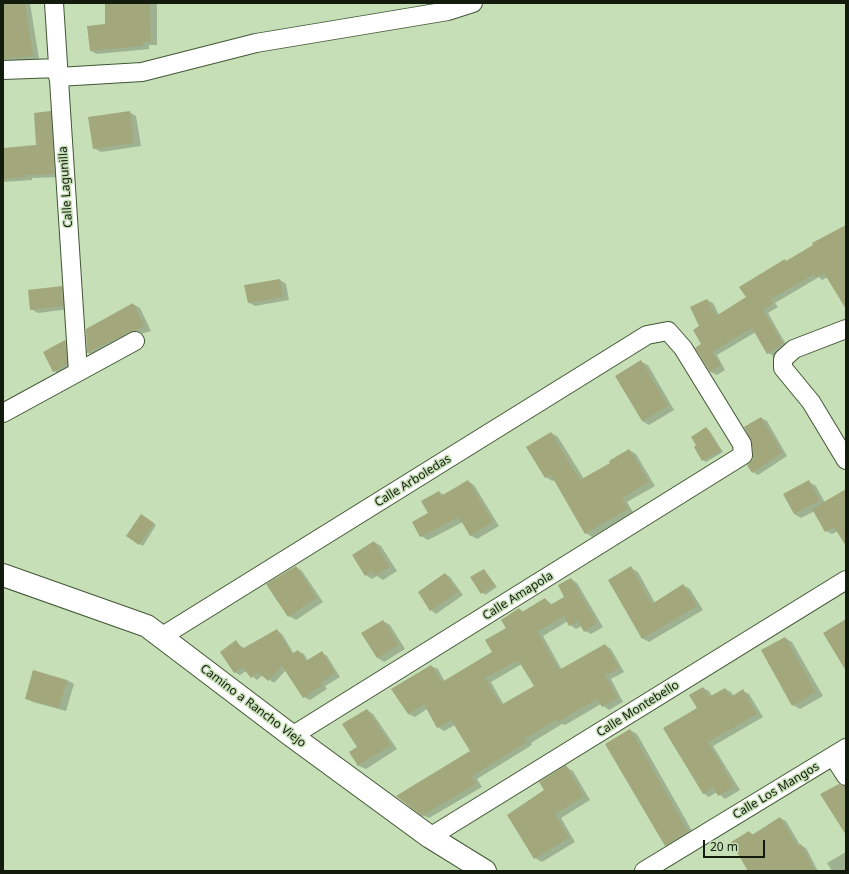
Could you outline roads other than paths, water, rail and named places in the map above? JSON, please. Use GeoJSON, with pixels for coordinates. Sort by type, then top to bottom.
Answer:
{"type":"FeatureCollection","features":[{"type":"Feature","properties":{"kind":"street","name":"Calle Lagunilla"},"geometry":{"type":"LineString","coordinates":[[54,3],[78,372]]}},
{"type":"Feature","properties":{"kind":"street"},"geometry":{"type":"LineString","coordinates":[[3,70],[58,72],[142,72],[256,43],[448,11],[473,3]]}},
{"type":"Feature","properties":{"kind":"street"},"geometry":{"type":"LineString","coordinates":[[846,329],[794,349],[783,359],[783,368],[811,402],[846,460]]}},
{"type":"Feature","properties":{"kind":"street","name":"Calle Arboledas"},"geometry":{"type":"LineString","coordinates":[[161,637],[647,335],[668,331],[683,348],[742,444],[743,456]]}},
{"type":"Feature","properties":{"kind":"street"},"geometry":{"type":"LineString","coordinates":[[3,413],[135,341]]}},
{"type":"Feature","properties":{"kind":"street","name":"Calle Amapola"},"geometry":{"type":"LineString","coordinates":[[292,736],[743,456]]}},
{"type":"Feature","properties":{"kind":"street","name":"Camino a Rancho Viejo"},"geometry":{"type":"LineString","coordinates":[[3,574],[148,626],[292,736],[430,837],[476,868]]}},
{"type":"Feature","properties":{"kind":"street","name":"Calle Montebello"},"geometry":{"type":"LineString","coordinates":[[430,837],[846,580]]}},
{"type":"Feature","properties":{"kind":"street"},"geometry":{"type":"LineString","coordinates":[[839,752],[846,776]]}},
{"type":"Feature","properties":{"kind":"street","name":"Calle Los Mangos"},"geometry":{"type":"LineString","coordinates":[[644,871],[839,752]]}}]}
